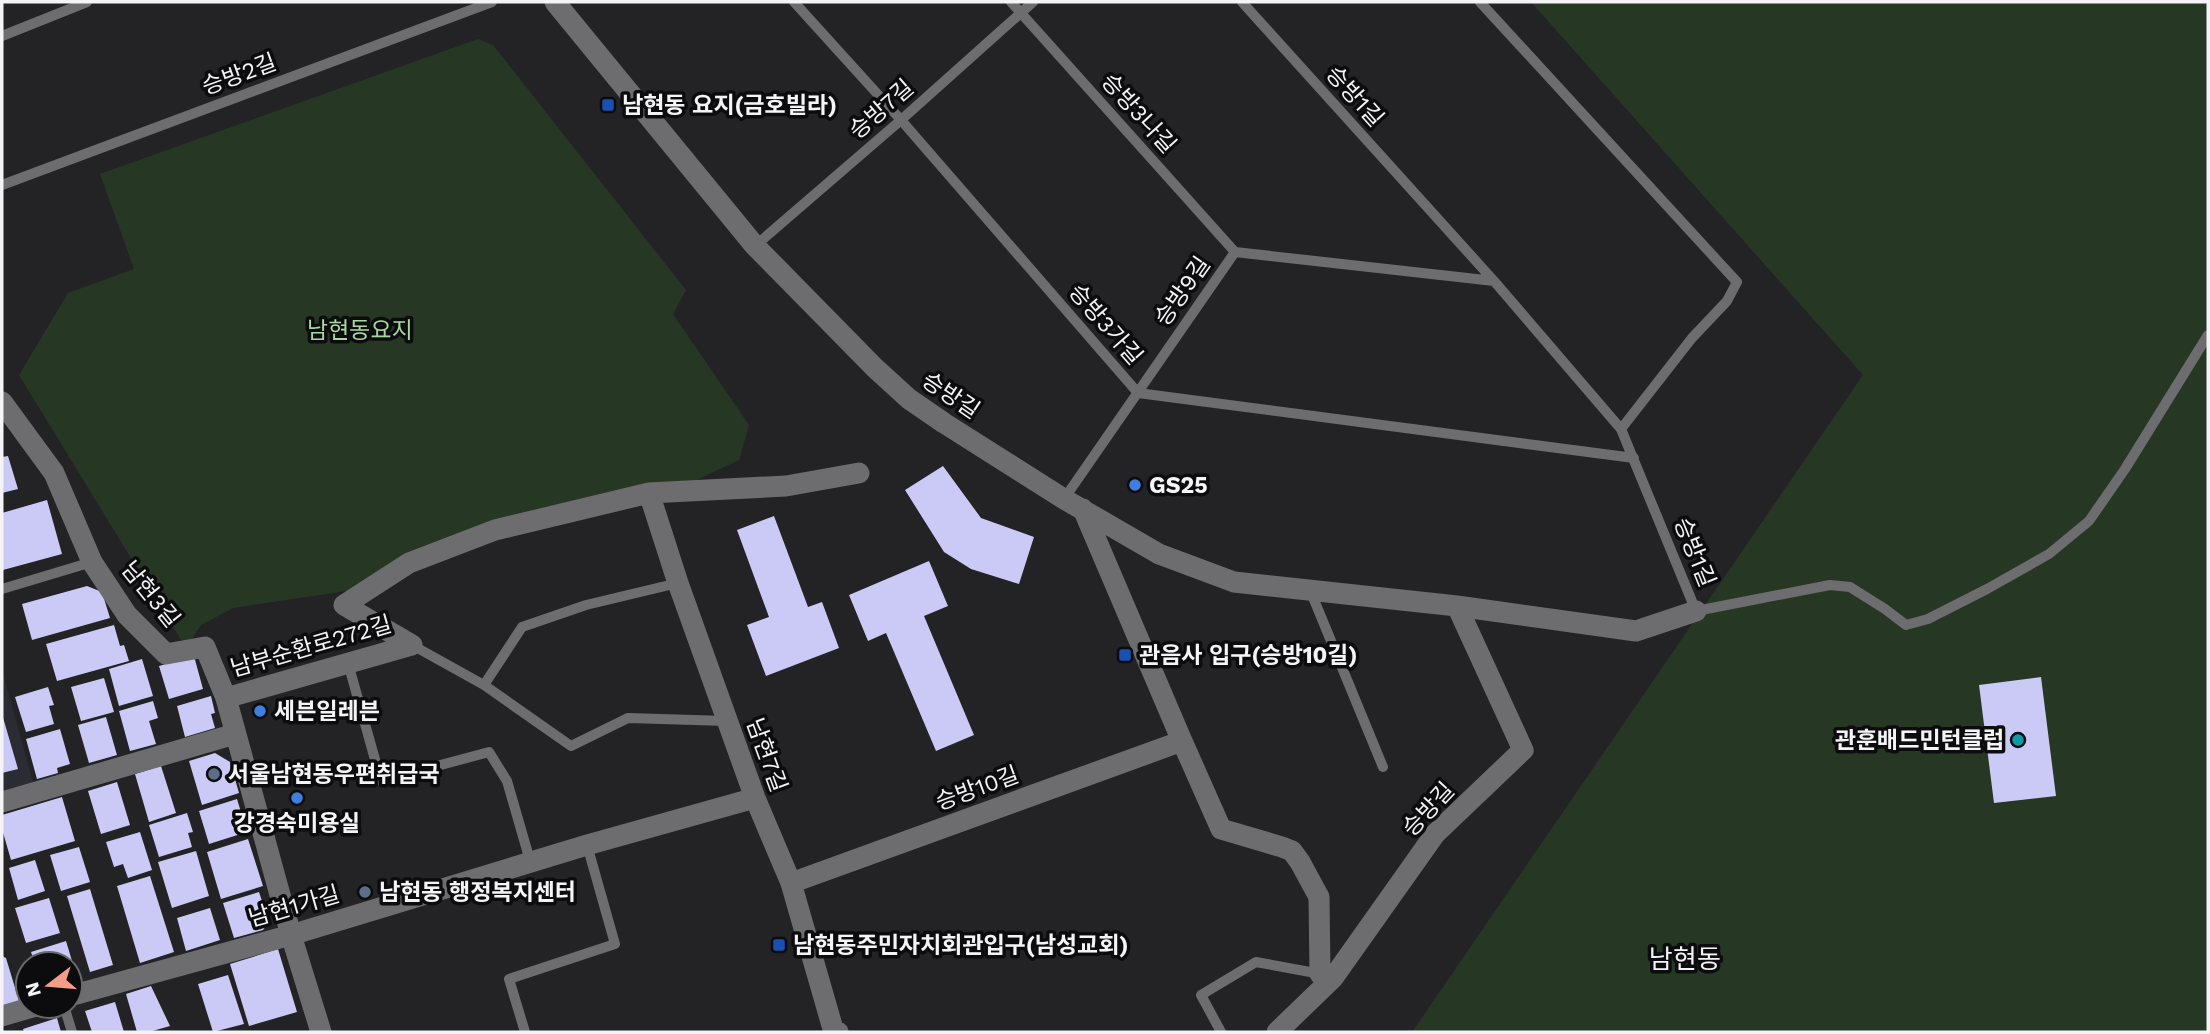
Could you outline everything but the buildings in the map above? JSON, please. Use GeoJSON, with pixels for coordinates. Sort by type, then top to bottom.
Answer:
{"type":"FeatureCollection","features":[{"type":"Feature","properties":{"kind":"street","name":"승방길"},"geometry":{"type":"LineString","coordinates":[[555,2],[755,246],[875,368],[909,399],[1073,504],[1159,554],[1234,582],[1457,606],[1636,631],[1696,611]]}},
{"type":"Feature","properties":{"kind":"street","name":"남현3길"},"geometry":{"type":"LineString","coordinates":[[2,402],[54,473],[92,562],[127,615],[166,654],[205,647],[226,698],[291,935],[321,1032]]}},
{"type":"Feature","properties":{"kind":"street"},"geometry":{"type":"LineString","coordinates":[[412,645],[344,605],[409,563],[495,530],[649,493],[786,486],[859,473]]}},
{"type":"Feature","properties":{"kind":"street","name":"남현7길"},"geometry":{"type":"LineString","coordinates":[[649,493],[727,721],[790,883],[831,1031]]}},
{"type":"Feature","properties":{"kind":"street"},"geometry":{"type":"LineString","coordinates":[[1073,504],[1221,829],[1292,851],[1307,873],[1319,897],[1326,976]]}},
{"type":"Feature","properties":{"kind":"street","name":"승방길"},"geometry":{"type":"LineString","coordinates":[[1277,1032],[1326,976],[1435,834],[1523,750],[1457,606]]}},
{"type":"Feature","properties":{"kind":"street","name":"남부순환로272길"},"geometry":{"type":"LineString","coordinates":[[226,698],[412,645]]}},
{"type":"Feature","properties":{"kind":"street"},"geometry":{"type":"LineString","coordinates":[[2,802],[235,734]]}},
{"type":"Feature","properties":{"kind":"street","name":"승방10길"},"geometry":{"type":"LineString","coordinates":[[790,883],[1182,741]]}},
{"type":"Feature","properties":{"kind":"street","name":"남현1가길"},"geometry":{"type":"LineString","coordinates":[[84,992],[291,935],[587,845],[755,798]]}},
{"type":"Feature","properties":{"kind":"lane"},"geometry":{"type":"LineString","coordinates":[[2,36],[87,2]]}},
{"type":"Feature","properties":{"kind":"lane","name":"승방2길"},"geometry":{"type":"LineString","coordinates":[[2,185],[492,2]]}},
{"type":"Feature","properties":{"kind":"lane","name":"승방3가길"},"geometry":{"type":"LineString","coordinates":[[794,2],[901,120],[1138,393],[1634,457]]}},
{"type":"Feature","properties":{"kind":"lane","name":"승방3나길"},"geometry":{"type":"LineString","coordinates":[[1011,2],[1235,252]]}},
{"type":"Feature","properties":{"kind":"lane","name":"승방7길"},"geometry":{"type":"LineString","coordinates":[[755,246],[1033,2]]}},
{"type":"Feature","properties":{"kind":"lane","name":"승방1길"},"geometry":{"type":"LineString","coordinates":[[1242,2],[1494,281],[1622,429],[1696,611],[1830,585],[1850,587],[1885,608],[1906,625],[1927,619],[1987,589],[2049,554],[2089,521],[2125,469],[2208,335]]}},
{"type":"Feature","properties":{"kind":"lane"},"geometry":{"type":"LineString","coordinates":[[1480,2],[1737,282],[1727,301],[1692,338],[1622,429]]}},
{"type":"Feature","properties":{"kind":"lane","name":"승방9길"},"geometry":{"type":"LineString","coordinates":[[1073,504],[1138,393],[1235,252],[1494,281]]}},
{"type":"Feature","properties":{"kind":"lane"},"geometry":{"type":"LineString","coordinates":[[2,589],[92,562]]}},
{"type":"Feature","properties":{"kind":"lane"},"geometry":{"type":"LineString","coordinates":[[484,685],[522,627],[586,605],[678,583]]}},
{"type":"Feature","properties":{"kind":"lane"},"geometry":{"type":"LineString","coordinates":[[1310,590],[1383,766]]}},
{"type":"Feature","properties":{"kind":"lane","name":"남부순환로272길"},"geometry":{"type":"LineString","coordinates":[[412,645],[484,685],[570,746],[628,718],[727,721]]}},
{"type":"Feature","properties":{"kind":"lane"},"geometry":{"type":"LineString","coordinates":[[348,663],[381,781],[489,752],[507,781],[531,864]]}},
{"type":"Feature","properties":{"kind":"lane"},"geometry":{"type":"LineString","coordinates":[[525,1032],[509,978],[615,944],[587,845]]}},
{"type":"Feature","properties":{"kind":"lane"},"geometry":{"type":"LineString","coordinates":[[1221,1032],[1201,995],[1256,962],[1326,976]]}},
{"type":"Feature","properties":{"kind":"shaded area"},"geometry":{"type":"Polygon","coordinates":[[[2,670],[35,789],[2,798],[2,670]]]}},
{"type":"Feature","properties":{"kind":"green space"},"geometry":{"type":"Polygon","coordinates":[[[1531,2],[2208,2],[2208,1032],[1412,1032],[1863,375],[1531,2]]]}},
{"type":"Feature","properties":{"kind":"green space","name":"남현동요지"},"geometry":{"type":"Polygon","coordinates":[[[478,39],[493,45],[686,290],[673,314],[749,425],[739,460],[675,490],[497,525],[366,588],[233,608],[201,625],[186,648],[19,375],[68,293],[134,269],[100,174],[478,39]]]}},
{"type":"Feature","properties":{"kind":"place","name":"남현동 요지(금호빌라)"},"geometry":{"type":"Point","coordinates":[608,105]}},
{"type":"Feature","properties":{"kind":"place","name":"GS25"},"geometry":{"type":"Point","coordinates":[1135,485]}},
{"type":"Feature","properties":{"kind":"place","name":"관음사 입구(승방10길)"},"geometry":{"type":"Point","coordinates":[1125,655]}},
{"type":"Feature","properties":{"kind":"place","name":"세븐일레븐"},"geometry":{"type":"Point","coordinates":[260,711]}},
{"type":"Feature","properties":{"kind":"place","name":"관훈배드민턴클럽"},"geometry":{"type":"Point","coordinates":[2018,740]}},
{"type":"Feature","properties":{"kind":"place","name":"서울남현동우편취급국"},"geometry":{"type":"Point","coordinates":[214,774]}},
{"type":"Feature","properties":{"kind":"place","name":"강경숙미용실"},"geometry":{"type":"Point","coordinates":[297,798]}},
{"type":"Feature","properties":{"kind":"place","name":"남현동 행정복지센터"},"geometry":{"type":"Point","coordinates":[365,892]}},
{"type":"Feature","properties":{"kind":"place","name":"남현동주민자치회관입구(남성교회)"},"geometry":{"type":"Point","coordinates":[779,945]}},
{"type":"Feature","properties":{"kind":"district","name":"남현동"},"geometry":{"type":"Point","coordinates":[1685,959]}}]}
